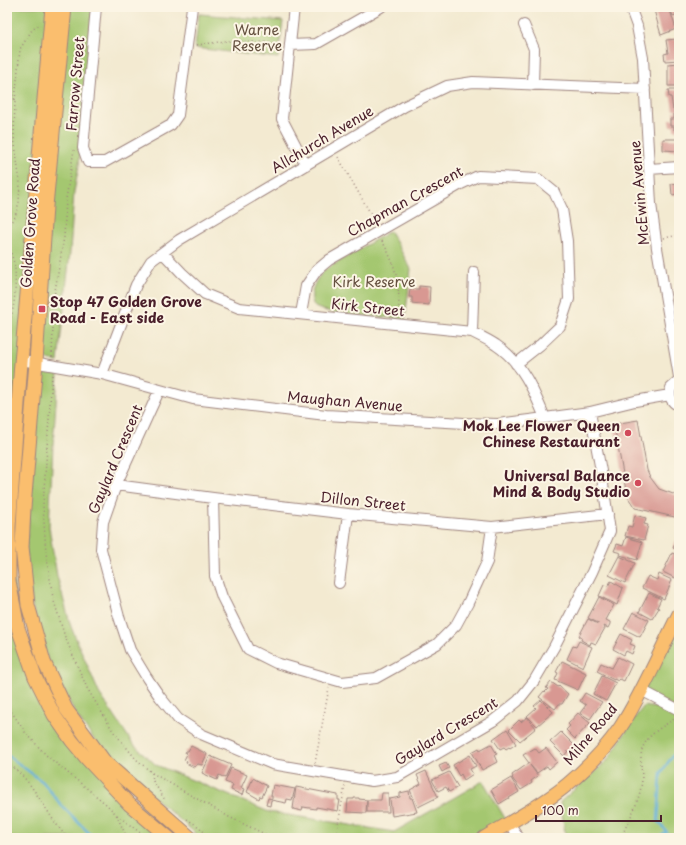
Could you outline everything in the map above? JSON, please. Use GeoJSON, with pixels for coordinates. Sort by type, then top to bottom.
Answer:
{"type":"FeatureCollection","features":[{"type":"Feature","properties":{"kind":"main road","name":"Golden Grove Road"},"geometry":{"type":"LineString","coordinates":[[52,7],[21,360],[9,528],[9,581],[18,628],[35,677],[54,715],[72,741],[87,759],[129,804],[170,838]]}},
{"type":"Feature","properties":{"kind":"main road","name":"Golden Grove Road"},"geometry":{"type":"LineString","coordinates":[[65,7],[46,206],[36,362],[24,508],[22,547],[28,605],[44,662],[66,709],[105,762],[191,838]]}},
{"type":"Feature","properties":{"kind":"main road","name":"Milne Road"},"geometry":{"type":"LineString","coordinates":[[484,838],[550,798],[586,768],[619,729],[641,690],[679,614]]}},
{"type":"Feature","properties":{"kind":"street","name":"Farrow Street"},"geometry":{"type":"LineString","coordinates":[[96,7],[83,148],[88,162],[105,162],[171,125],[178,115],[187,50]]}},
{"type":"Feature","properties":{"kind":"street"},"geometry":{"type":"LineString","coordinates":[[187,50],[192,7]]}},
{"type":"Feature","properties":{"kind":"street"},"geometry":{"type":"LineString","coordinates":[[294,7],[282,119],[306,165]]}},
{"type":"Feature","properties":{"kind":"street"},"geometry":{"type":"LineString","coordinates":[[290,45],[316,44],[381,7]]}},
{"type":"Feature","properties":{"kind":"street","name":"McEwin Avenue"},"geometry":{"type":"LineString","coordinates":[[634,8],[643,58],[649,169],[656,240],[679,377]]}},
{"type":"Feature","properties":{"kind":"street"},"geometry":{"type":"LineString","coordinates":[[524,25],[534,49],[533,85]]}},
{"type":"Feature","properties":{"kind":"street","name":"Allchurch Avenue"},"geometry":{"type":"LineString","coordinates":[[102,374],[136,285],[151,261],[179,240],[405,106],[447,86],[473,82],[645,89]]}},
{"type":"Feature","properties":{"kind":"street"},"geometry":{"type":"LineString","coordinates":[[649,169],[679,167]]}},
{"type":"Feature","properties":{"kind":"street","name":"Chapman Crescent"},"geometry":{"type":"LineString","coordinates":[[301,314],[306,286],[317,270],[329,260],[379,231],[478,176],[538,179],[554,192],[562,209],[567,241],[569,299],[560,326],[540,346],[516,364]]}},
{"type":"Feature","properties":{"kind":"street","name":"Kirk Street"},"geometry":{"type":"LineString","coordinates":[[163,253],[205,294],[239,308],[472,332],[497,346],[516,364],[530,383],[545,418]]}},
{"type":"Feature","properties":{"kind":"street"},"geometry":{"type":"LineString","coordinates":[[472,332],[474,272]]}},
{"type":"Feature","properties":{"kind":"street","name":"Maughan Avenue"},"geometry":{"type":"LineString","coordinates":[[21,360],[102,374],[159,391],[193,399],[326,415],[498,424],[590,412],[635,401],[670,395]]}},
{"type":"Feature","properties":{"kind":"street"},"geometry":{"type":"LineString","coordinates":[[679,381],[671,388],[670,395],[673,402],[679,406]]}},
{"type":"Feature","properties":{"kind":"street","name":"Gaylard Crescent"},"geometry":{"type":"LineString","coordinates":[[159,391],[116,485],[102,522],[101,549],[119,617],[130,650],[151,685],[178,719],[201,734],[272,764],[372,781],[397,777],[493,721],[518,701],[534,681],[554,647],[592,572],[610,531],[590,412]]}},
{"type":"Feature","properties":{"kind":"street","name":"Dillon Street"},"geometry":{"type":"LineString","coordinates":[[116,485],[348,514],[492,527],[608,514]]}},
{"type":"Feature","properties":{"kind":"street"},"geometry":{"type":"LineString","coordinates":[[213,498],[215,576],[222,598],[248,649],[276,663],[342,682],[376,678],[437,644],[456,625],[487,562],[492,527]]}},
{"type":"Feature","properties":{"kind":"street"},"geometry":{"type":"LineString","coordinates":[[339,583],[348,514]]}},
{"type":"Feature","properties":{"kind":"street"},"geometry":{"type":"LineString","coordinates":[[641,690],[679,710]]}},
{"type":"Feature","properties":{"kind":"street"},"geometry":{"type":"LineString","coordinates":[[510,823],[519,838]]}},
{"type":"Feature","properties":{"kind":"path"},"geometry":{"type":"LineString","coordinates":[[7,230],[15,217],[19,202],[19,172],[14,137],[15,100],[20,49],[32,30],[42,22]]}},
{"type":"Feature","properties":{"kind":"path"},"geometry":{"type":"LineString","coordinates":[[187,50],[199,44],[226,41],[272,42],[290,45]]}},
{"type":"Feature","properties":{"kind":"path"},"geometry":{"type":"LineString","coordinates":[[7,84],[15,100]]}},
{"type":"Feature","properties":{"kind":"path"},"geometry":{"type":"LineString","coordinates":[[74,148],[66,199],[64,237],[54,296],[52,365],[43,505],[46,552],[53,598],[65,637],[87,688],[113,731],[136,759],[152,773],[228,817],[273,838]]}},
{"type":"Feature","properties":{"kind":"path"},"geometry":{"type":"LineString","coordinates":[[333,149],[379,231],[390,257],[397,277],[399,302],[397,324]]}},
{"type":"Feature","properties":{"kind":"path"},"geometry":{"type":"LineString","coordinates":[[656,240],[679,235]]}},
{"type":"Feature","properties":{"kind":"path"},"geometry":{"type":"LineString","coordinates":[[7,242],[14,268],[15,284],[12,317],[7,328]]}},
{"type":"Feature","properties":{"kind":"path"},"geometry":{"type":"LineString","coordinates":[[314,770],[330,678]]}},
{"type":"Feature","properties":{"kind":"path"},"geometry":{"type":"LineString","coordinates":[[7,705],[25,732],[46,755],[146,838]]}},
{"type":"Feature","properties":{"kind":"path"},"geometry":{"type":"LineString","coordinates":[[621,838],[636,806],[641,787],[642,747],[648,739],[678,715],[679,710]]}},
{"type":"Feature","properties":{"kind":"path"},"geometry":{"type":"LineString","coordinates":[[7,763],[29,782],[67,838]]}},
{"type":"Feature","properties":{"kind":"path"},"geometry":{"type":"LineString","coordinates":[[152,773],[153,781],[166,801]]}},
{"type":"Feature","properties":{"kind":"path"},"geometry":{"type":"LineString","coordinates":[[334,838],[337,830],[347,776]]}},
{"type":"Feature","properties":{"kind":"path"},"geometry":{"type":"LineString","coordinates":[[116,814],[127,838]]}},
{"type":"Feature","properties":{"kind":"path"},"geometry":{"type":"LineString","coordinates":[[183,817],[199,827],[210,838]]}},
{"type":"Feature","properties":{"kind":"green space"},"geometry":{"type":"Polygon","coordinates":[[[7,7],[52,7],[9,527],[18,628],[54,715],[170,838],[7,838],[7,7]]]}},
{"type":"Feature","properties":{"kind":"green space"},"geometry":{"type":"Polygon","coordinates":[[[69,7],[93,7],[79,165],[74,192],[70,252],[58,362],[45,358],[39,345],[69,7]]]}},
{"type":"Feature","properties":{"kind":"green space","name":"Warne Reserve"},"geometry":{"type":"Polygon","coordinates":[[[199,14],[283,21],[278,58],[195,48],[199,14]]]}},
{"type":"Feature","properties":{"kind":"green space","name":"Kirk Reserve"},"geometry":{"type":"Polygon","coordinates":[[[390,231],[411,269],[405,319],[344,314],[322,310],[315,307],[312,291],[320,275],[328,268],[390,231]]]}},
{"type":"Feature","properties":{"kind":"green space"},"geometry":{"type":"Polygon","coordinates":[[[48,372],[58,374],[49,527],[57,576],[71,627],[99,693],[133,744],[156,765],[269,812],[394,832],[483,781],[506,820],[475,838],[201,838],[108,758],[76,715],[47,658],[32,605],[26,547],[41,375],[48,372]]]}},
{"type":"Feature","properties":{"kind":"green space"},"geometry":{"type":"Polygon","coordinates":[[[679,614],[679,710],[641,690],[679,614]]]}},
{"type":"Feature","properties":{"kind":"green space"},"geometry":{"type":"Polygon","coordinates":[[[644,706],[657,708],[679,719],[679,838],[566,838],[560,802],[607,761],[644,706]]]}},
{"type":"Feature","properties":{"kind":"building"},"geometry":{"type":"Polygon","coordinates":[[[669,7],[676,29],[661,35],[654,10],[669,7]]]}},
{"type":"Feature","properties":{"kind":"building"},"geometry":{"type":"Polygon","coordinates":[[[669,7],[675,7],[678,14],[673,16],[669,7]]]}},
{"type":"Feature","properties":{"kind":"building"},"geometry":{"type":"Polygon","coordinates":[[[677,39],[679,60],[665,61],[664,54],[668,53],[666,40],[677,39]]]}},
{"type":"Feature","properties":{"kind":"building"},"geometry":{"type":"Polygon","coordinates":[[[679,63],[679,86],[668,86],[668,64],[679,63]]]}},
{"type":"Feature","properties":{"kind":"building"},"geometry":{"type":"Polygon","coordinates":[[[668,90],[679,90],[679,110],[673,110],[671,97],[669,97],[668,90]]]}},
{"type":"Feature","properties":{"kind":"building"},"geometry":{"type":"Polygon","coordinates":[[[674,111],[679,111],[679,130],[674,130],[674,126],[670,126],[670,119],[674,119],[674,111]]]}},
{"type":"Feature","properties":{"kind":"building"},"geometry":{"type":"Polygon","coordinates":[[[663,139],[679,139],[679,151],[663,150],[663,139]]]}},
{"type":"Feature","properties":{"kind":"building"},"geometry":{"type":"Polygon","coordinates":[[[679,183],[679,194],[672,195],[671,184],[679,183]]]}},
{"type":"Feature","properties":{"kind":"building"},"geometry":{"type":"Polygon","coordinates":[[[419,286],[430,287],[429,305],[412,303],[412,297],[409,297],[410,289],[419,289],[419,286]]]}},
{"type":"Feature","properties":{"kind":"building"},"geometry":{"type":"Polygon","coordinates":[[[638,420],[647,470],[650,477],[659,489],[679,496],[679,518],[635,508],[627,496],[614,424],[638,420]]]}},
{"type":"Feature","properties":{"kind":"building"},"geometry":{"type":"Polygon","coordinates":[[[635,515],[646,518],[644,524],[648,525],[644,540],[625,536],[628,526],[632,527],[635,515]]]}},
{"type":"Feature","properties":{"kind":"building"},"geometry":{"type":"Polygon","coordinates":[[[679,535],[679,551],[673,548],[679,535]]]}},
{"type":"Feature","properties":{"kind":"building"},"geometry":{"type":"Polygon","coordinates":[[[626,537],[642,542],[637,560],[620,555],[621,553],[614,551],[617,544],[623,546],[626,537]]]}},
{"type":"Feature","properties":{"kind":"building"},"geometry":{"type":"Polygon","coordinates":[[[672,553],[679,556],[679,567],[675,578],[663,572],[672,553]]]}},
{"type":"Feature","properties":{"kind":"building"},"geometry":{"type":"Polygon","coordinates":[[[619,556],[635,563],[625,583],[609,575],[619,556]]]}},
{"type":"Feature","properties":{"kind":"building"},"geometry":{"type":"Polygon","coordinates":[[[659,574],[672,580],[664,599],[642,588],[648,576],[657,580],[659,574]]]}},
{"type":"Feature","properties":{"kind":"building"},"geometry":{"type":"Polygon","coordinates":[[[611,581],[623,588],[617,605],[599,596],[604,585],[608,586],[611,581]]]}},
{"type":"Feature","properties":{"kind":"building"},"geometry":{"type":"Polygon","coordinates":[[[649,593],[661,599],[657,607],[659,608],[652,619],[639,612],[649,593]]]}},
{"type":"Feature","properties":{"kind":"building"},"geometry":{"type":"Polygon","coordinates":[[[599,597],[614,605],[606,620],[610,622],[608,628],[604,626],[605,628],[596,644],[591,642],[590,645],[581,640],[582,638],[579,636],[588,619],[598,624],[588,618],[599,597]]]}},
{"type":"Feature","properties":{"kind":"building"},"geometry":{"type":"Polygon","coordinates":[[[633,612],[649,620],[640,637],[624,629],[633,612]]]}},
{"type":"Feature","properties":{"kind":"building"},"geometry":{"type":"Polygon","coordinates":[[[621,634],[632,640],[630,644],[635,646],[632,654],[626,651],[624,655],[613,649],[621,634]]]}},
{"type":"Feature","properties":{"kind":"building"},"geometry":{"type":"Polygon","coordinates":[[[579,641],[592,647],[583,667],[567,659],[573,646],[576,647],[579,641]]]}},
{"type":"Feature","properties":{"kind":"building"},"geometry":{"type":"Polygon","coordinates":[[[618,657],[632,664],[624,681],[620,679],[618,681],[614,680],[597,671],[601,663],[612,668],[618,657]]]}},
{"type":"Feature","properties":{"kind":"building"},"geometry":{"type":"Polygon","coordinates":[[[562,661],[586,673],[578,690],[555,680],[558,673],[556,672],[562,661]]]}},
{"type":"Feature","properties":{"kind":"building"},"geometry":{"type":"Polygon","coordinates":[[[602,676],[616,683],[606,701],[593,694],[602,676]]]}},
{"type":"Feature","properties":{"kind":"building"},"geometry":{"type":"Polygon","coordinates":[[[551,682],[558,687],[559,686],[568,694],[562,704],[559,704],[555,709],[539,697],[548,689],[546,688],[551,682]]]}},
{"type":"Feature","properties":{"kind":"building"},"geometry":{"type":"Polygon","coordinates":[[[585,693],[602,702],[590,719],[580,713],[586,705],[580,701],[585,693]]]}},
{"type":"Feature","properties":{"kind":"building"},"geometry":{"type":"Polygon","coordinates":[[[541,700],[553,712],[537,726],[527,716],[536,708],[534,706],[541,700]]]}},
{"type":"Feature","properties":{"kind":"building"},"geometry":{"type":"Polygon","coordinates":[[[578,713],[590,723],[575,739],[566,730],[570,726],[568,724],[578,713]]]}},
{"type":"Feature","properties":{"kind":"building"},"geometry":{"type":"Polygon","coordinates":[[[527,717],[536,728],[520,741],[509,730],[519,720],[521,722],[527,717]]]}},
{"type":"Feature","properties":{"kind":"building"},"geometry":{"type":"Polygon","coordinates":[[[507,729],[516,744],[510,748],[509,747],[506,749],[504,747],[500,749],[493,739],[507,729]]]}},
{"type":"Feature","properties":{"kind":"building"},"geometry":{"type":"Polygon","coordinates":[[[561,732],[575,746],[564,756],[550,742],[561,732]]]}},
{"type":"Feature","properties":{"kind":"building"},"geometry":{"type":"Polygon","coordinates":[[[491,744],[497,754],[494,755],[497,762],[482,770],[472,752],[479,748],[480,750],[491,744]]]}},
{"type":"Feature","properties":{"kind":"building"},"geometry":{"type":"Polygon","coordinates":[[[191,746],[207,754],[202,765],[198,764],[194,767],[186,763],[187,761],[184,760],[187,754],[185,753],[186,751],[188,751],[191,746]]]}},
{"type":"Feature","properties":{"kind":"building"},"geometry":{"type":"Polygon","coordinates":[[[535,748],[539,753],[546,748],[557,762],[549,769],[547,766],[537,773],[530,765],[538,776],[531,781],[532,783],[521,790],[512,778],[512,775],[529,763],[523,755],[535,748]]]}},
{"type":"Feature","properties":{"kind":"building"},"geometry":{"type":"Polygon","coordinates":[[[470,755],[476,766],[470,769],[473,774],[464,780],[461,774],[459,776],[453,765],[470,755]]]}},
{"type":"Feature","properties":{"kind":"building"},"geometry":{"type":"Polygon","coordinates":[[[210,756],[231,765],[225,778],[219,775],[217,780],[202,773],[210,756]]]}},
{"type":"Feature","properties":{"kind":"building"},"geometry":{"type":"Polygon","coordinates":[[[446,763],[449,768],[442,772],[439,766],[446,763]]]}},
{"type":"Feature","properties":{"kind":"building"},"geometry":{"type":"Polygon","coordinates":[[[231,768],[247,775],[241,788],[244,789],[242,795],[231,790],[233,785],[225,782],[231,768]]]}},
{"type":"Feature","properties":{"kind":"building"},"geometry":{"type":"Polygon","coordinates":[[[426,771],[438,797],[418,807],[410,790],[421,784],[417,775],[426,771]]]}},
{"type":"Feature","properties":{"kind":"building"},"geometry":{"type":"Polygon","coordinates":[[[449,772],[458,787],[449,792],[446,787],[438,791],[432,780],[449,772]]]}},
{"type":"Feature","properties":{"kind":"building"},"geometry":{"type":"Polygon","coordinates":[[[253,778],[267,786],[262,797],[260,796],[259,799],[247,792],[253,778]]]}},
{"type":"Feature","properties":{"kind":"building"},"geometry":{"type":"Polygon","coordinates":[[[511,778],[519,792],[499,804],[491,790],[511,778]]]}},
{"type":"Feature","properties":{"kind":"building"},"geometry":{"type":"Polygon","coordinates":[[[273,785],[295,789],[292,800],[287,799],[286,803],[271,800],[270,806],[266,805],[268,798],[272,799],[271,796],[273,785]]]}},
{"type":"Feature","properties":{"kind":"building"},"geometry":{"type":"Polygon","coordinates":[[[296,787],[338,795],[338,800],[340,800],[338,811],[316,807],[316,809],[303,807],[302,811],[293,809],[296,787]]]}},
{"type":"Feature","properties":{"kind":"building"},"geometry":{"type":"Polygon","coordinates":[[[409,791],[410,798],[412,798],[417,812],[392,816],[390,799],[400,797],[400,793],[409,791]]]}},
{"type":"Feature","properties":{"kind":"building"},"geometry":{"type":"Polygon","coordinates":[[[382,793],[388,793],[389,812],[367,812],[367,800],[381,800],[382,793]]]}},
{"type":"Feature","properties":{"kind":"building"},"geometry":{"type":"Polygon","coordinates":[[[354,798],[367,800],[366,813],[347,812],[348,799],[354,798]]]}},
{"type":"Feature","properties":{"kind":"waterway"},"geometry":{"type":"LineString","coordinates":[[658,838],[667,832],[658,821],[661,773],[679,748]]}},
{"type":"Feature","properties":{"kind":"waterway"},"geometry":{"type":"LineString","coordinates":[[7,755],[43,782],[61,805],[94,838]]}},
{"type":"Feature","properties":{"kind":"place","name":"Stop 47 Golden Grove Road - East side"},"geometry":{"type":"Point","coordinates":[42,309]}},
{"type":"Feature","properties":{"kind":"place","name":"Mok Lee Flower Queen Chinese Restaurant"},"geometry":{"type":"Point","coordinates":[628,433]}},
{"type":"Feature","properties":{"kind":"place","name":"Universal Balance Mind & Body Studio"},"geometry":{"type":"Point","coordinates":[638,483]}}]}
